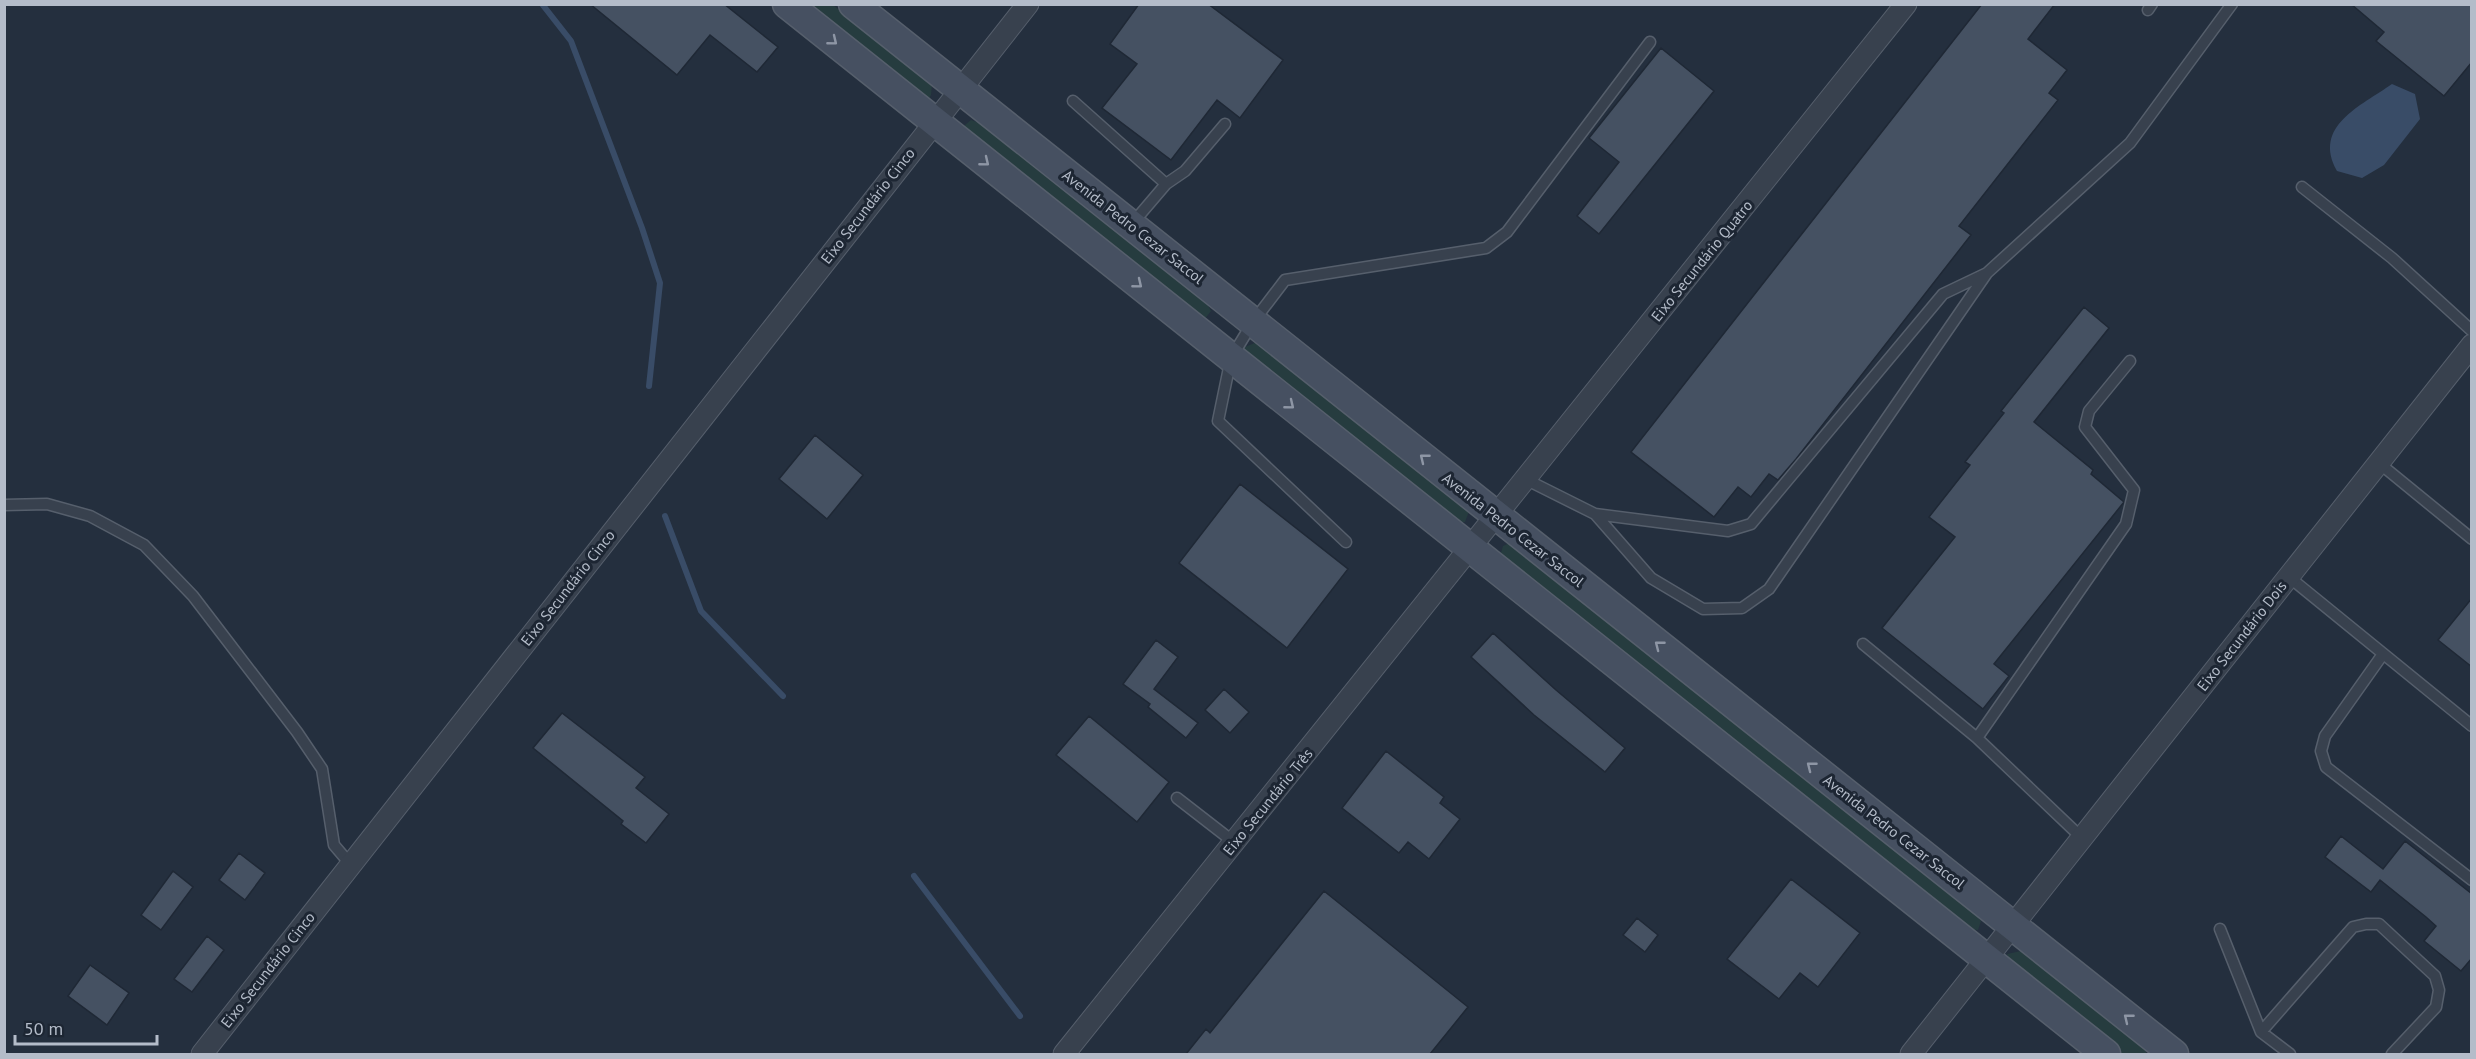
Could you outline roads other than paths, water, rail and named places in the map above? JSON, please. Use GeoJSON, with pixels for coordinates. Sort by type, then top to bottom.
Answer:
{"type":"FeatureCollection","features":[{"type":"Feature","properties":{"kind":"street"},"geometry":{"type":"LineString","coordinates":[[787,4],[2106,1054]]}},
{"type":"Feature","properties":{"kind":"street","name":"Avenida Pedro Cezar Saccol"},"geometry":{"type":"LineString","coordinates":[[853,4],[2174,1054]]}},
{"type":"Feature","properties":{"kind":"street","name":"Eixo Secundário Cinco"},"geometry":{"type":"LineString","coordinates":[[202,1054],[1028,4]]}},
{"type":"Feature","properties":{"kind":"street","name":"Eixo Secundário Quatro"},"geometry":{"type":"LineString","coordinates":[[1497,517],[1906,4]]}},
{"type":"Feature","properties":{"kind":"street","name":"Eixo Secundário Dois"},"geometry":{"type":"LineString","coordinates":[[1911,1054],[2472,345]]}},
{"type":"Feature","properties":{"kind":"street","name":"Eixo Secundário Três"},"geometry":{"type":"LineString","coordinates":[[1064,1054],[1497,517]]}},
{"type":"Feature","properties":{"kind":"lane"},"geometry":{"type":"LineString","coordinates":[[1595,514],[1651,578],[1703,609],[1742,608],[1769,589],[1987,273],[2130,143],[2232,4]]}},
{"type":"Feature","properties":{"kind":"lane"},"geometry":{"type":"LineString","coordinates":[[1346,542],[1218,421],[1231,358],[1253,322],[1285,280],[1486,248],[1507,232],[1650,42]]}},
{"type":"Feature","properties":{"kind":"lane"},"geometry":{"type":"LineString","coordinates":[[1073,101],[1166,184]]}},
{"type":"Feature","properties":{"kind":"lane"},"geometry":{"type":"LineString","coordinates":[[1131,225],[1166,184],[1185,171],[1225,124]]}},
{"type":"Feature","properties":{"kind":"lane"},"geometry":{"type":"LineString","coordinates":[[2302,187],[2392,258],[2472,331]]}},
{"type":"Feature","properties":{"kind":"lane"},"geometry":{"type":"LineString","coordinates":[[1527,480],[1595,514],[1728,531],[1751,524],[1943,294],[1987,273]]}},
{"type":"Feature","properties":{"kind":"lane"},"geometry":{"type":"LineString","coordinates":[[1977,738],[2127,524],[2134,490],[2085,427],[2089,411],[2130,361]]}},
{"type":"Feature","properties":{"kind":"lane"},"geometry":{"type":"LineString","coordinates":[[2379,463],[2472,540]]}},
{"type":"Feature","properties":{"kind":"lane"},"geometry":{"type":"LineString","coordinates":[[4,505],[47,504],[90,516],[144,545],[185,588],[290,723],[322,769],[334,845],[351,865]]}},
{"type":"Feature","properties":{"kind":"lane"},"geometry":{"type":"LineString","coordinates":[[2289,577],[2472,726]]}},
{"type":"Feature","properties":{"kind":"lane"},"geometry":{"type":"LineString","coordinates":[[1863,644],[1977,738],[2082,838]]}},
{"type":"Feature","properties":{"kind":"lane"},"geometry":{"type":"LineString","coordinates":[[2383,654],[2325,736],[2321,751],[2326,767],[2472,880]]}},
{"type":"Feature","properties":{"kind":"lane"},"geometry":{"type":"LineString","coordinates":[[1177,798],[1235,843]]}},
{"type":"Feature","properties":{"kind":"lane"},"geometry":{"type":"LineString","coordinates":[[2261,1032],[2353,927],[2379,924],[2436,976],[2439,990],[2436,1007],[2392,1054]]}},
{"type":"Feature","properties":{"kind":"lane"},"geometry":{"type":"LineString","coordinates":[[2220,929],[2261,1032],[2290,1054]]}},
{"type":"Feature","properties":{"kind":"water"},"geometry":{"type":"Polygon","coordinates":[[[2392,84],[2415,94],[2420,119],[2384,165],[2362,178],[2337,171],[2331,155],[2331,142],[2335,129],[2354,109],[2392,84]]]}},
{"type":"Feature","properties":{"kind":"waterway"},"geometry":{"type":"LineString","coordinates":[[542,4],[571,41],[642,228],[660,283],[649,386]]}},
{"type":"Feature","properties":{"kind":"waterway"},"geometry":{"type":"LineString","coordinates":[[665,516],[701,611],[783,696]]}},
{"type":"Feature","properties":{"kind":"waterway"},"geometry":{"type":"LineString","coordinates":[[914,876],[1020,1016]]}}]}
